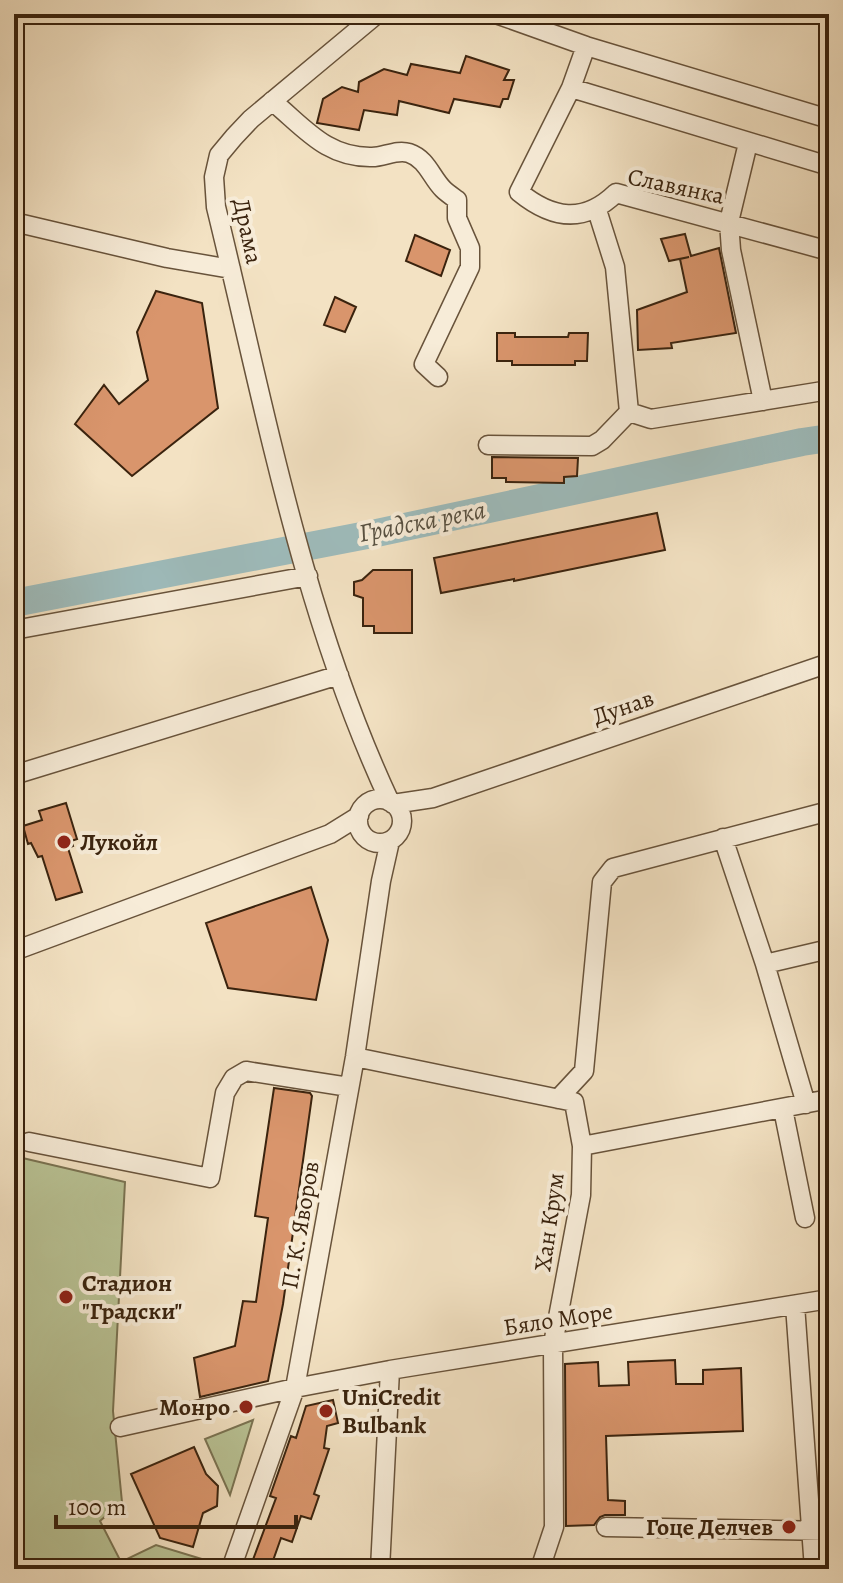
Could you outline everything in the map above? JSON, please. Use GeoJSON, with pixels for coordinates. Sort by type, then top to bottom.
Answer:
{"type":"FeatureCollection","features":[{"type":"Feature","properties":{"kind":"street","name":"Драма"},"geometry":{"type":"LineString","coordinates":[[308,576],[292,524],[216,207],[214,177],[219,155],[251,119],[377,14]]}},
{"type":"Feature","properties":{"kind":"street"},"geometry":{"type":"LineString","coordinates":[[496,14],[526,19],[586,46],[829,119]]}},
{"type":"Feature","properties":{"kind":"street"},"geometry":{"type":"LineString","coordinates":[[586,46],[571,88],[829,166]]}},
{"type":"Feature","properties":{"kind":"street","name":"Славянка"},"geometry":{"type":"LineString","coordinates":[[571,88],[519,192],[536,206],[559,214],[583,214],[597,210],[616,193],[829,251]]}},
{"type":"Feature","properties":{"kind":"street"},"geometry":{"type":"LineString","coordinates":[[272,101],[301,129],[324,145],[349,154],[374,157],[409,153],[427,165],[442,188],[457,200],[457,218],[470,248],[470,267],[424,364],[438,377]]}},
{"type":"Feature","properties":{"kind":"street"},"geometry":{"type":"LineString","coordinates":[[748,143],[729,222],[731,250],[763,401]]}},
{"type":"Feature","properties":{"kind":"street"},"geometry":{"type":"LineString","coordinates":[[488,445],[592,446],[629,412],[615,267],[597,210]]}},
{"type":"Feature","properties":{"kind":"street"},"geometry":{"type":"LineString","coordinates":[[14,222],[167,258],[231,269]]}},
{"type":"Feature","properties":{"kind":"street"},"geometry":{"type":"LineString","coordinates":[[629,412],[651,419],[829,390]]}},
{"type":"Feature","properties":{"kind":"street"},"geometry":{"type":"LineString","coordinates":[[14,630],[308,576]]}},
{"type":"Feature","properties":{"kind":"street","name":"П. К. Яворов"},"geometry":{"type":"LineString","coordinates":[[308,576],[367,751],[395,808]]}},
{"type":"Feature","properties":{"kind":"street","name":"Дунав"},"geometry":{"type":"LineString","coordinates":[[370,827],[383,799],[395,808],[433,798],[829,663]]}},
{"type":"Feature","properties":{"kind":"street"},"geometry":{"type":"LineString","coordinates":[[14,775],[339,675]]}},
{"type":"Feature","properties":{"kind":"street","name":"П. К. Яворов"},"geometry":{"type":"LineString","coordinates":[[231,1569],[295,1388],[355,1057],[381,881],[370,827],[367,751]]}},
{"type":"Feature","properties":{"kind":"street"},"geometry":{"type":"LineString","coordinates":[[14,951],[330,834],[370,827],[399,832],[395,808]]}},
{"type":"Feature","properties":{"kind":"street"},"geometry":{"type":"LineString","coordinates":[[355,1057],[558,1099],[584,1071],[602,882],[613,868],[829,811]]}},
{"type":"Feature","properties":{"kind":"street"},"geometry":{"type":"LineString","coordinates":[[723,838],[765,964],[806,1104]]}},
{"type":"Feature","properties":{"kind":"street"},"geometry":{"type":"LineString","coordinates":[[765,964],[829,949]]}},
{"type":"Feature","properties":{"kind":"street"},"geometry":{"type":"LineString","coordinates":[[29,1142],[210,1178],[225,1093],[234,1078],[246,1071],[349,1087]]}},
{"type":"Feature","properties":{"kind":"street","name":"Хан Крум"},"geometry":{"type":"LineString","coordinates":[[540,1569],[554,1527],[553,1344],[581,1195],[582,1146],[574,1102],[558,1099]]}},
{"type":"Feature","properties":{"kind":"street"},"geometry":{"type":"LineString","coordinates":[[582,1146],[829,1099]]}},
{"type":"Feature","properties":{"kind":"street"},"geometry":{"type":"LineString","coordinates":[[783,1109],[805,1218]]}},
{"type":"Feature","properties":{"kind":"street","name":"Бяло Море"},"geometry":{"type":"LineString","coordinates":[[120,1427],[390,1370],[829,1299]]}},
{"type":"Feature","properties":{"kind":"street"},"geometry":{"type":"LineString","coordinates":[[795,1305],[820,1531],[814,1569]]}},
{"type":"Feature","properties":{"kind":"street"},"geometry":{"type":"LineString","coordinates":[[380,1569],[390,1370]]}},
{"type":"Feature","properties":{"kind":"street"},"geometry":{"type":"LineString","coordinates":[[606,1527],[820,1531]]}},
{"type":"Feature","properties":{"kind":"green space","name":"Стадион \"Градски\""},"geometry":{"type":"Polygon","coordinates":[[[14,1156],[125,1182],[113,1411],[122,1502],[100,1521],[121,1562],[156,1545],[205,1560],[203,1569],[14,1569],[14,1156]]]}},
{"type":"Feature","properties":{"kind":"green space"},"geometry":{"type":"Polygon","coordinates":[[[253,1420],[230,1495],[205,1439],[253,1420]]]}},
{"type":"Feature","properties":{"kind":"building"},"geometry":{"type":"Polygon","coordinates":[[[466,56],[509,70],[504,80],[514,80],[508,99],[503,99],[500,107],[454,99],[449,113],[399,101],[397,115],[364,110],[359,130],[317,123],[323,99],[342,87],[358,92],[359,82],[384,69],[407,75],[411,64],[460,73],[466,56]]]}},
{"type":"Feature","properties":{"kind":"building"},"geometry":{"type":"Polygon","coordinates":[[[685,234],[691,256],[719,248],[736,333],[671,343],[672,348],[638,350],[637,310],[687,292],[680,259],[689,257],[669,261],[661,239],[685,234]]]}},
{"type":"Feature","properties":{"kind":"building"},"geometry":{"type":"Polygon","coordinates":[[[415,235],[450,250],[441,276],[406,261],[415,235]]]}},
{"type":"Feature","properties":{"kind":"building"},"geometry":{"type":"Polygon","coordinates":[[[156,291],[202,303],[218,408],[132,476],[75,424],[104,385],[119,404],[148,380],[137,332],[156,291]]]}},
{"type":"Feature","properties":{"kind":"building"},"geometry":{"type":"Polygon","coordinates":[[[335,297],[356,307],[345,332],[324,325],[335,297]]]}},
{"type":"Feature","properties":{"kind":"building"},"geometry":{"type":"Polygon","coordinates":[[[497,333],[515,333],[515,337],[568,337],[569,333],[588,333],[587,361],[575,361],[575,365],[512,365],[512,361],[497,361],[497,333]]]}},
{"type":"Feature","properties":{"kind":"building"},"geometry":{"type":"Polygon","coordinates":[[[492,457],[578,458],[577,476],[564,477],[564,483],[506,482],[506,478],[492,478],[492,457]]]}},
{"type":"Feature","properties":{"kind":"building"},"geometry":{"type":"Polygon","coordinates":[[[657,513],[665,550],[441,593],[434,558],[657,513]]]}},
{"type":"Feature","properties":{"kind":"building"},"geometry":{"type":"Polygon","coordinates":[[[373,570],[412,570],[412,633],[374,633],[374,626],[363,626],[363,598],[354,595],[354,582],[362,580],[373,570]]]}},
{"type":"Feature","properties":{"kind":"building"},"geometry":{"type":"Polygon","coordinates":[[[66,803],[77,839],[71,841],[73,846],[68,848],[82,892],[56,900],[42,856],[38,857],[31,843],[28,844],[23,826],[42,820],[39,811],[66,803]]]}},
{"type":"Feature","properties":{"kind":"building"},"geometry":{"type":"Polygon","coordinates":[[[311,887],[328,940],[316,1000],[228,988],[206,923],[311,887]]]}},
{"type":"Feature","properties":{"kind":"building"},"geometry":{"type":"Polygon","coordinates":[[[274,1088],[310,1093],[312,1096],[283,1304],[268,1381],[200,1397],[194,1358],[235,1346],[243,1301],[256,1302],[268,1218],[255,1216],[274,1088]]]}},
{"type":"Feature","properties":{"kind":"building"},"geometry":{"type":"Polygon","coordinates":[[[675,1360],[676,1384],[703,1384],[703,1370],[741,1368],[743,1431],[606,1436],[608,1500],[625,1501],[625,1515],[605,1515],[594,1525],[566,1526],[565,1364],[598,1362],[599,1386],[629,1385],[628,1362],[675,1360]]]}},
{"type":"Feature","properties":{"kind":"building"},"geometry":{"type":"Polygon","coordinates":[[[333,1400],[338,1423],[327,1426],[324,1448],[329,1449],[314,1494],[319,1496],[311,1519],[301,1516],[292,1542],[281,1538],[270,1569],[251,1565],[276,1498],[270,1496],[291,1436],[296,1438],[306,1406],[333,1400]]]}},
{"type":"Feature","properties":{"kind":"building"},"geometry":{"type":"Polygon","coordinates":[[[194,1447],[206,1474],[218,1486],[217,1506],[203,1513],[193,1547],[160,1538],[131,1474],[194,1447]]]}},
{"type":"Feature","properties":{"kind":"building"},"geometry":{"type":"Polygon","coordinates":[[[819,1477],[829,1477],[829,1519],[822,1519],[819,1477]]]}},
{"type":"Feature","properties":{"kind":"waterway","name":"Градска река"},"geometry":{"type":"LineString","coordinates":[[14,603],[372,534],[829,438]]}},
{"type":"Feature","properties":{"kind":"place","name":"Лукойл"},"geometry":{"type":"Point","coordinates":[64,842]}},
{"type":"Feature","properties":{"kind":"place","name":"Стадион \"Градски\""},"geometry":{"type":"Point","coordinates":[66,1297]}},
{"type":"Feature","properties":{"kind":"place","name":"Монро"},"geometry":{"type":"Point","coordinates":[246,1407]}},
{"type":"Feature","properties":{"kind":"place","name":"UniCredit Bulbank"},"geometry":{"type":"Point","coordinates":[326,1411]}},
{"type":"Feature","properties":{"kind":"place","name":"Гоце Делчев"},"geometry":{"type":"Point","coordinates":[789,1527]}}]}
